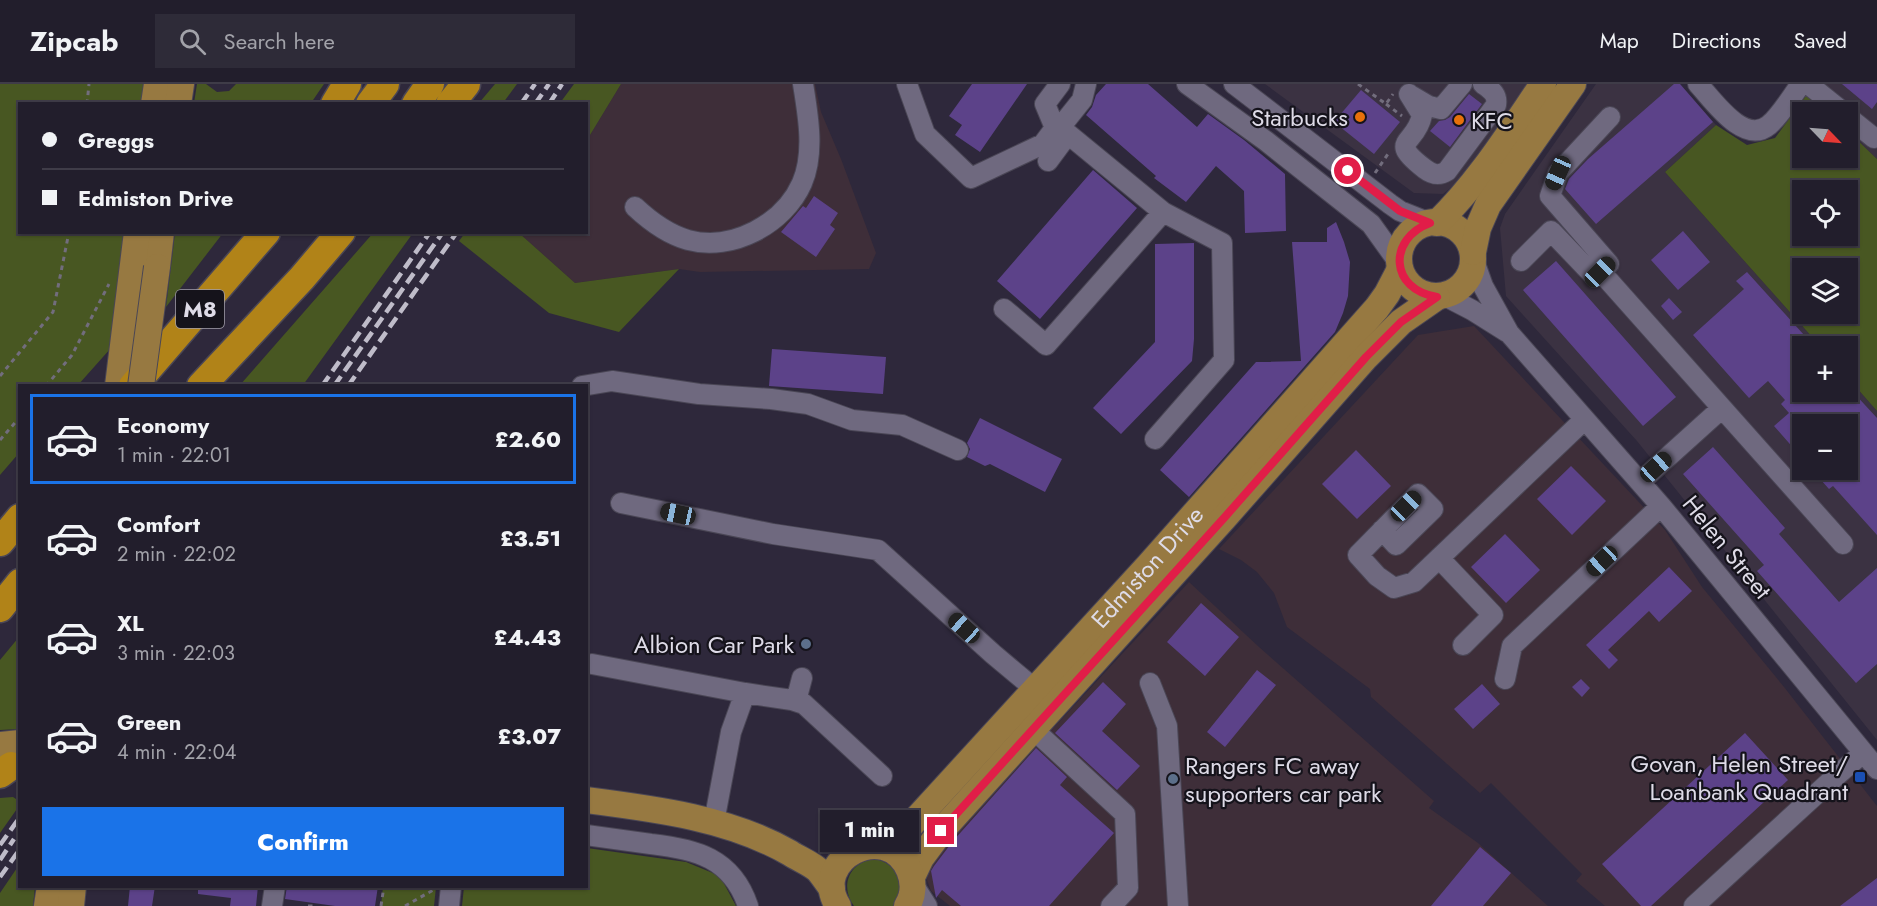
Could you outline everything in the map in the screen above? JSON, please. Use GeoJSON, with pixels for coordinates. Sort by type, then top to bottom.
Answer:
{"type":"FeatureCollection","features":[{"type":"Feature","properties":{"kind":"highway"},"geometry":{"type":"LineString","coordinates":[[336,102],[347,84]]}},
{"type":"Feature","properties":{"kind":"highway"},"geometry":{"type":"LineString","coordinates":[[372,102],[385,84]]}},
{"type":"Feature","properties":{"kind":"highway"},"geometry":{"type":"LineString","coordinates":[[417,102],[430,84]]}},
{"type":"Feature","properties":{"kind":"highway"},"geometry":{"type":"LineString","coordinates":[[452,102],[466,84]]}},
{"type":"Feature","properties":{"kind":"highway"},"geometry":{"type":"LineString","coordinates":[[187,324],[248,234]]}},
{"type":"Feature","properties":{"kind":"highway","name":"M8"},"geometry":{"type":"LineString","coordinates":[[135,384],[264,234]]}},
{"type":"Feature","properties":{"kind":"highway","name":"M8"},"geometry":{"type":"LineString","coordinates":[[189,384],[315,234]]}},
{"type":"Feature","properties":{"kind":"highway"},"geometry":{"type":"LineString","coordinates":[[203,384],[302,278],[339,234]]}},
{"type":"Feature","properties":{"kind":"highway"},"geometry":{"type":"LineString","coordinates":[[0,542],[18,520]]}},
{"type":"Feature","properties":{"kind":"highway"},"geometry":{"type":"LineString","coordinates":[[0,608],[18,586]]}},
{"type":"Feature","properties":{"kind":"main road"},"geometry":{"type":"LineString","coordinates":[[154,102],[157,84]]}},
{"type":"Feature","properties":{"kind":"main road"},"geometry":{"type":"LineString","coordinates":[[178,102],[180,84]]}},
{"type":"Feature","properties":{"kind":"main road"},"geometry":{"type":"LineString","coordinates":[[1543,84],[1478,178],[1457,204],[1433,223],[1410,234],[1403,244],[1400,266],[1406,281],[1415,290],[1425,295],[1440,296],[1459,289],[1467,280],[1472,270],[1478,228],[1488,205],[1573,84]]}},
{"type":"Feature","properties":{"kind":"main road"},"geometry":{"type":"LineString","coordinates":[[1433,223],[1445,224],[1457,229],[1466,237],[1473,255]]}},
{"type":"Feature","properties":{"kind":"main road"},"geometry":{"type":"LineString","coordinates":[[118,384],[137,234]]}},
{"type":"Feature","properties":{"kind":"main road"},"geometry":{"type":"LineString","coordinates":[[141,384],[161,234]]}},
{"type":"Feature","properties":{"kind":"main road","name":"Edmiston Drive"},"geometry":{"type":"LineString","coordinates":[[910,889],[921,858],[941,831],[1034,729],[1160,572],[1214,510],[1377,308],[1387,294],[1400,266]]}},
{"type":"Feature","properties":{"kind":"main road","name":"Edmiston Drive"},"geometry":{"type":"LineString","coordinates":[[1214,510],[1401,322],[1440,296]]}},
{"type":"Feature","properties":{"kind":"main road","name":"Edmiston Drive"},"geometry":{"type":"LineString","coordinates":[[774,844],[820,852],[849,853],[861,847],[874,845],[911,825],[1036,690],[1160,572]]}},
{"type":"Feature","properties":{"kind":"main road"},"geometry":{"type":"LineString","coordinates":[[588,800],[657,810],[714,822],[774,844],[819,872],[834,901]]}},
{"type":"Feature","properties":{"kind":"main road"},"geometry":{"type":"LineString","coordinates":[[874,845],[887,848],[906,864],[910,889]]}},
{"type":"Feature","properties":{"kind":"main road"},"geometry":{"type":"LineString","coordinates":[[834,901],[833,875],[839,863],[849,853]]}},
{"type":"Feature","properties":{"kind":"main road"},"geometry":{"type":"LineString","coordinates":[[47,906],[50,888]]}},
{"type":"Feature","properties":{"kind":"main road"},"geometry":{"type":"LineString","coordinates":[[71,906],[73,888]]}},
{"type":"Feature","properties":{"kind":"street"},"geometry":{"type":"LineString","coordinates":[[635,207],[658,228],[690,241],[723,242],[756,232],[783,212],[802,183],[810,150],[803,84]]}},
{"type":"Feature","properties":{"kind":"street"},"geometry":{"type":"LineString","coordinates":[[907,84],[926,134],[971,178],[1043,144],[1061,131]]}},
{"type":"Feature","properties":{"kind":"street"},"geometry":{"type":"LineString","coordinates":[[1060,84],[1045,104],[1061,131],[1163,212],[1221,243],[1224,360],[1155,439]]}},
{"type":"Feature","properties":{"kind":"street"},"geometry":{"type":"LineString","coordinates":[[1048,161],[1066,120],[1082,100],[1086,84]]}},
{"type":"Feature","properties":{"kind":"street"},"geometry":{"type":"LineString","coordinates":[[1234,84],[1400,211],[1433,223]]}},
{"type":"Feature","properties":{"kind":"street"},"geometry":{"type":"LineString","coordinates":[[1462,84],[1441,109],[1429,106],[1409,94],[1422,115],[1419,124],[1408,139],[1406,150],[1408,156],[1436,175],[1447,171],[1494,109],[1497,99],[1495,93],[1482,84]]}},
{"type":"Feature","properties":{"kind":"street"},"geometry":{"type":"LineString","coordinates":[[1698,84],[1735,124],[1746,129],[1759,130],[1768,126],[1802,84]]}},
{"type":"Feature","properties":{"kind":"street"},"geometry":{"type":"LineString","coordinates":[[1808,84],[1830,102]]}},
{"type":"Feature","properties":{"kind":"street"},"geometry":{"type":"LineString","coordinates":[[1193,86],[1371,224],[1400,266]]}},
{"type":"Feature","properties":{"kind":"street"},"geometry":{"type":"LineString","coordinates":[[1521,261],[1551,231],[1595,277],[1609,264],[1550,196],[1558,173],[1610,117]]}},
{"type":"Feature","properties":{"kind":"street"},"geometry":{"type":"LineString","coordinates":[[1858,124],[1876,138]]}},
{"type":"Feature","properties":{"kind":"street"},"geometry":{"type":"LineString","coordinates":[[1004,309],[1046,345],[1163,212]]}},
{"type":"Feature","properties":{"kind":"street","name":"Helen Street"},"geometry":{"type":"LineString","coordinates":[[1473,255],[1483,286],[1509,333],[1641,482],[1877,770]]}},
{"type":"Feature","properties":{"kind":"street"},"geometry":{"type":"LineString","coordinates":[[1600,272],[1844,544]]}},
{"type":"Feature","properties":{"kind":"street","name":"Helen Street"},"geometry":{"type":"LineString","coordinates":[[1440,296],[1472,310],[1509,333]]}},
{"type":"Feature","properties":{"kind":"street"},"geometry":{"type":"LineString","coordinates":[[588,385],[612,381],[699,394],[808,404],[852,420],[902,425],[958,450]]}},
{"type":"Feature","properties":{"kind":"street"},"geometry":{"type":"LineString","coordinates":[[1641,482],[1721,409]]}},
{"type":"Feature","properties":{"kind":"street"},"geometry":{"type":"LineString","coordinates":[[1382,530],[1358,555],[1377,576],[1394,588],[1414,582],[1584,420]]}},
{"type":"Feature","properties":{"kind":"street"},"geometry":{"type":"LineString","coordinates":[[621,503],[773,534],[878,550],[1036,690]]}},
{"type":"Feature","properties":{"kind":"street"},"geometry":{"type":"LineString","coordinates":[[1505,679],[1512,646],[1661,506]]}},
{"type":"Feature","properties":{"kind":"street"},"geometry":{"type":"LineString","coordinates":[[1439,558],[1493,615],[1463,645]]}},
{"type":"Feature","properties":{"kind":"street"},"geometry":{"type":"LineString","coordinates":[[592,664],[804,704],[882,776]]}},
{"type":"Feature","properties":{"kind":"street"},"geometry":{"type":"LineString","coordinates":[[796,701],[802,678]]}},
{"type":"Feature","properties":{"kind":"street"},"geometry":{"type":"LineString","coordinates":[[1150,683],[1167,726],[1178,906]]}},
{"type":"Feature","properties":{"kind":"street"},"geometry":{"type":"LineString","coordinates":[[714,822],[731,732],[745,693]]}},
{"type":"Feature","properties":{"kind":"street"},"geometry":{"type":"LineString","coordinates":[[1034,729],[1125,814],[1128,888],[1112,906]]}},
{"type":"Feature","properties":{"kind":"street"},"geometry":{"type":"LineString","coordinates":[[1694,906],[1863,753]]}},
{"type":"Feature","properties":{"kind":"street"},"geometry":{"type":"LineString","coordinates":[[588,835],[682,848],[701,854],[721,866],[736,881],[748,906]]}},
{"type":"Feature","properties":{"kind":"street"},"geometry":{"type":"LineString","coordinates":[[272,906],[274,888]]}},
{"type":"Feature","properties":{"kind":"street"},"geometry":{"type":"LineString","coordinates":[[449,906],[451,888]]}},
{"type":"Feature","properties":{"kind":"street"},"geometry":{"type":"LineString","coordinates":[[910,889],[927,906]]}},
{"type":"Feature","properties":{"kind":"path"},"geometry":{"type":"LineString","coordinates":[[87,102],[89,84]]}},
{"type":"Feature","properties":{"kind":"path"},"geometry":{"type":"LineString","coordinates":[[1358,84],[1386,104],[1399,87]]}},
{"type":"Feature","properties":{"kind":"path"},"geometry":{"type":"LineString","coordinates":[[0,376],[53,312],[69,234]]}},
{"type":"Feature","properties":{"kind":"path"},"geometry":{"type":"LineString","coordinates":[[48,384],[72,355],[110,284]]}},
{"type":"Feature","properties":{"kind":"path"},"geometry":{"type":"LineString","coordinates":[[0,440],[18,419]]}},
{"type":"Feature","properties":{"kind":"path"},"geometry":{"type":"LineString","coordinates":[[381,906],[384,888]]}},
{"type":"Feature","properties":{"kind":"path"},"geometry":{"type":"LineString","coordinates":[[405,906],[436,888]]}},
{"type":"Feature","properties":{"kind":"path"},"geometry":{"type":"LineString","coordinates":[[308,906],[315,906]]}},
{"type":"Feature","properties":{"kind":"shaded area"},"geometry":{"type":"Polygon","coordinates":[[[621,84],[815,84],[821,112],[876,253],[869,269],[700,272],[679,269],[575,283],[520,234],[588,234],[588,138],[621,84]]]}},
{"type":"Feature","properties":{"kind":"shaded area"},"geometry":{"type":"Polygon","coordinates":[[[1265,84],[1528,84],[1466,176],[1443,194],[1414,193],[1265,84]]]}},
{"type":"Feature","properties":{"kind":"shaded area"},"geometry":{"type":"Polygon","coordinates":[[[1596,84],[1680,84],[1716,125],[1665,172],[1792,315],[1792,324],[1800,324],[1811,336],[1792,336],[1792,402],[1858,402],[1858,389],[1877,411],[1877,740],[1637,441],[1506,296],[1500,228],[1505,214],[1596,84]]]}},
{"type":"Feature","properties":{"kind":"shaded area"},"geometry":{"type":"Polygon","coordinates":[[[1815,84],[1877,84],[1877,159],[1858,141],[1858,102],[1836,102],[1815,84]]]}},
{"type":"Feature","properties":{"kind":"shaded area"},"geometry":{"type":"Polygon","coordinates":[[[1474,326],[1665,530],[1702,587],[1877,806],[1877,906],[1605,906],[1576,881],[1582,874],[1491,783],[1480,793],[1371,697],[1370,689],[1287,627],[1274,593],[1257,572],[1241,560],[1219,549],[1418,335],[1474,326]]]}},
{"type":"Feature","properties":{"kind":"shaded area"},"geometry":{"type":"Polygon","coordinates":[[[1189,582],[1259,647],[1434,801],[1429,808],[1478,843],[1548,906],[950,906],[931,891],[927,880],[928,866],[1021,753],[1055,726],[1189,582]]]}},
{"type":"Feature","properties":{"kind":"green space"},"geometry":{"type":"Polygon","coordinates":[[[0,84],[144,84],[141,102],[18,102],[18,234],[125,234],[111,348],[79,384],[18,384],[18,454],[0,475],[0,84]]]}},
{"type":"Feature","properties":{"kind":"green space"},"geometry":{"type":"Polygon","coordinates":[[[197,84],[206,84],[217,92],[229,91],[236,84],[324,84],[312,102],[194,102],[197,84]]]}},
{"type":"Feature","properties":{"kind":"green space"},"geometry":{"type":"Polygon","coordinates":[[[495,84],[517,84],[504,102],[480,102],[495,84]]]}},
{"type":"Feature","properties":{"kind":"green space"},"geometry":{"type":"Polygon","coordinates":[[[574,84],[621,84],[588,138],[588,102],[561,102],[574,84]]]}},
{"type":"Feature","properties":{"kind":"green space"},"geometry":{"type":"Polygon","coordinates":[[[1808,93],[1818,102],[1801,102],[1808,93]]]}},
{"type":"Feature","properties":{"kind":"green space"},"geometry":{"type":"Polygon","coordinates":[[[1792,115],[1792,168],[1858,168],[1858,141],[1877,159],[1877,411],[1858,389],[1858,336],[1811,336],[1800,324],[1858,324],[1858,258],[1792,258],[1792,315],[1665,172],[1716,125],[1747,145],[1775,138],[1792,115]]]}},
{"type":"Feature","properties":{"kind":"green space"},"geometry":{"type":"Polygon","coordinates":[[[175,234],[222,234],[166,307],[175,234]]]}},
{"type":"Feature","properties":{"kind":"green space"},"geometry":{"type":"Polygon","coordinates":[[[372,234],[412,234],[304,384],[241,384],[372,234]]]}},
{"type":"Feature","properties":{"kind":"green space"},"geometry":{"type":"Polygon","coordinates":[[[464,234],[520,234],[575,283],[679,269],[619,332],[549,313],[459,241],[464,234]]]}},
{"type":"Feature","properties":{"kind":"green space"},"geometry":{"type":"Polygon","coordinates":[[[18,638],[18,729],[0,730],[0,660],[18,638]]]}},
{"type":"Feature","properties":{"kind":"green space"},"geometry":{"type":"Polygon","coordinates":[[[13,797],[18,800],[18,807],[0,833],[0,798],[13,797]]]}},
{"type":"Feature","properties":{"kind":"green space"},"geometry":{"type":"Polygon","coordinates":[[[588,848],[686,862],[720,876],[736,906],[462,906],[464,888],[588,888],[588,848]]]}},
{"type":"Feature","properties":{"kind":"green space"},"geometry":{"type":"Polygon","coordinates":[[[875,859],[883,861],[895,871],[900,884],[898,899],[893,906],[854,906],[847,890],[847,883],[853,869],[859,864],[875,859]]]}},
{"type":"Feature","properties":{"kind":"green space"},"geometry":{"type":"Polygon","coordinates":[[[18,866],[18,888],[35,888],[33,906],[0,906],[0,893],[18,866]]]}},
{"type":"Feature","properties":{"kind":"green space"},"geometry":{"type":"Polygon","coordinates":[[[383,888],[436,888],[434,906],[381,906],[383,888]]]}},
{"type":"Feature","properties":{"kind":"building"},"geometry":{"type":"Polygon","coordinates":[[[972,84],[1027,84],[980,152],[955,135],[962,125],[949,116],[972,84]]]}},
{"type":"Feature","properties":{"kind":"building"},"geometry":{"type":"Polygon","coordinates":[[[1106,84],[1148,84],[1197,127],[1208,114],[1244,140],[1285,174],[1286,231],[1245,233],[1244,191],[1216,166],[1186,202],[1154,178],[1156,176],[1086,115],[1096,95],[1106,84]]]}},
{"type":"Feature","properties":{"kind":"building"},"geometry":{"type":"Polygon","coordinates":[[[1674,84],[1680,84],[1713,122],[1596,224],[1565,189],[1569,179],[1588,159],[1674,84]]]}},
{"type":"Feature","properties":{"kind":"building"},"geometry":{"type":"Polygon","coordinates":[[[1842,84],[1877,84],[1877,102],[1872,109],[1842,84]]]}},
{"type":"Feature","properties":{"kind":"building"},"geometry":{"type":"Polygon","coordinates":[[[1361,90],[1400,122],[1374,154],[1334,122],[1361,90]]]}},
{"type":"Feature","properties":{"kind":"building","name":"KFC"},"geometry":{"type":"Polygon","coordinates":[[[1469,94],[1482,104],[1450,147],[1430,131],[1439,121],[1450,117],[1469,94]]]}},
{"type":"Feature","properties":{"kind":"building"},"geometry":{"type":"Polygon","coordinates":[[[1093,170],[1137,208],[1040,319],[997,281],[1093,170]]]}},
{"type":"Feature","properties":{"kind":"building"},"geometry":{"type":"Polygon","coordinates":[[[814,196],[838,213],[830,225],[835,229],[816,257],[781,232],[803,206],[806,208],[814,196]]]}},
{"type":"Feature","properties":{"kind":"building"},"geometry":{"type":"Polygon","coordinates":[[[1336,222],[1350,262],[1348,296],[1335,332],[1189,497],[1160,470],[1256,362],[1301,361],[1292,242],[1327,242],[1327,228],[1336,222]]]}},
{"type":"Feature","properties":{"kind":"building"},"geometry":{"type":"Polygon","coordinates":[[[1683,231],[1710,262],[1678,290],[1651,260],[1683,231]]]}},
{"type":"Feature","properties":{"kind":"building"},"geometry":{"type":"Polygon","coordinates":[[[1194,243],[1192,361],[1121,434],[1093,408],[1155,342],[1155,244],[1194,243]]]}},
{"type":"Feature","properties":{"kind":"building"},"geometry":{"type":"Polygon","coordinates":[[[1556,261],[1676,397],[1643,426],[1523,290],[1556,261]]]}},
{"type":"Feature","properties":{"kind":"building"},"geometry":{"type":"Polygon","coordinates":[[[1747,272],[1805,336],[1792,336],[1792,402],[1858,402],[1858,397],[1877,418],[1877,535],[1833,486],[1829,489],[1821,480],[1858,480],[1858,414],[1792,414],[1792,446],[1774,426],[1789,413],[1781,404],[1785,400],[1768,381],[1749,398],[1693,335],[1744,289],[1736,281],[1747,272]]]}},
{"type":"Feature","properties":{"kind":"building"},"geometry":{"type":"Polygon","coordinates":[[[1669,298],[1682,312],[1673,320],[1661,306],[1669,298]]]}},
{"type":"Feature","properties":{"kind":"building"},"geometry":{"type":"Polygon","coordinates":[[[772,349],[886,357],[883,394],[769,386],[772,349]]]}},
{"type":"Feature","properties":{"kind":"building"},"geometry":{"type":"Polygon","coordinates":[[[980,418],[1062,459],[1045,492],[990,464],[985,466],[967,457],[970,449],[967,443],[980,418]]]}},
{"type":"Feature","properties":{"kind":"building"},"geometry":{"type":"Polygon","coordinates":[[[1713,447],[1785,528],[1779,534],[1839,602],[1877,568],[1877,664],[1856,683],[1757,571],[1764,565],[1683,474],[1713,447]]]}},
{"type":"Feature","properties":{"kind":"building"},"geometry":{"type":"Polygon","coordinates":[[[1356,450],[1391,486],[1357,519],[1322,484],[1356,450]]]}},
{"type":"Feature","properties":{"kind":"building"},"geometry":{"type":"Polygon","coordinates":[[[1571,466],[1606,501],[1572,535],[1537,499],[1571,466]]]}},
{"type":"Feature","properties":{"kind":"building"},"geometry":{"type":"Polygon","coordinates":[[[1505,534],[1540,570],[1506,603],[1471,567],[1505,534]]]}},
{"type":"Feature","properties":{"kind":"building"},"geometry":{"type":"Polygon","coordinates":[[[1669,567],[1692,591],[1659,622],[1649,611],[1608,650],[1618,660],[1609,669],[1586,645],[1669,567]]]}},
{"type":"Feature","properties":{"kind":"building"},"geometry":{"type":"Polygon","coordinates":[[[1201,603],[1239,637],[1205,676],[1167,642],[1201,603]]]}},
{"type":"Feature","properties":{"kind":"building"},"geometry":{"type":"Polygon","coordinates":[[[1257,670],[1276,685],[1225,747],[1207,732],[1257,670]]]}},
{"type":"Feature","properties":{"kind":"building"},"geometry":{"type":"Polygon","coordinates":[[[1581,679],[1590,688],[1582,697],[1572,687],[1581,679]]]}},
{"type":"Feature","properties":{"kind":"building"},"geometry":{"type":"Polygon","coordinates":[[[1103,682],[1126,704],[1102,731],[1140,766],[1117,790],[1055,733],[1103,682]]]}},
{"type":"Feature","properties":{"kind":"building"},"geometry":{"type":"Polygon","coordinates":[[[1482,684],[1500,704],[1473,729],[1454,709],[1482,684]]]}},
{"type":"Feature","properties":{"kind":"building"},"geometry":{"type":"Polygon","coordinates":[[[1745,733],[1788,780],[1651,906],[1641,906],[1602,864],[1745,733]]]}},
{"type":"Feature","properties":{"kind":"building"},"geometry":{"type":"Polygon","coordinates":[[[1036,748],[1067,777],[1060,785],[1114,833],[1049,906],[961,906],[942,890],[936,898],[931,871],[934,866],[953,841],[1036,748]]]}},
{"type":"Feature","properties":{"kind":"building"},"geometry":{"type":"Polygon","coordinates":[[[1480,847],[1511,873],[1483,906],[1431,906],[1480,847]]]}},
{"type":"Feature","properties":{"kind":"building"},"geometry":{"type":"Polygon","coordinates":[[[1877,878],[1877,906],[1840,906],[1877,878]]]}},
{"type":"Feature","properties":{"kind":"building"},"geometry":{"type":"Polygon","coordinates":[[[130,888],[155,888],[152,906],[128,906],[130,888]]]}},
{"type":"Feature","properties":{"kind":"building"},"geometry":{"type":"Polygon","coordinates":[[[198,888],[258,888],[256,906],[230,906],[231,898],[198,894],[198,888]]]}},
{"type":"Feature","properties":{"kind":"building"},"geometry":{"type":"Polygon","coordinates":[[[287,888],[378,888],[375,906],[335,906],[285,899],[287,888]]]}},
{"type":"Feature","properties":{"kind":"railway"},"geometry":{"type":"LineString","coordinates":[[522,102],[535,84]]}},
{"type":"Feature","properties":{"kind":"railway"},"geometry":{"type":"LineString","coordinates":[[536,102],[549,84]]}},
{"type":"Feature","properties":{"kind":"railway"},"geometry":{"type":"LineString","coordinates":[[550,102],[562,84]]}},
{"type":"Feature","properties":{"kind":"railway"},"geometry":{"type":"LineString","coordinates":[[323,384],[429,234]]}},
{"type":"Feature","properties":{"kind":"railway"},"geometry":{"type":"LineString","coordinates":[[335,384],[442,234]]}},
{"type":"Feature","properties":{"kind":"railway"},"geometry":{"type":"LineString","coordinates":[[349,384],[456,234]]}},
{"type":"Feature","properties":{"kind":"railway"},"geometry":{"type":"LineString","coordinates":[[0,845],[18,820]]}},
{"type":"Feature","properties":{"kind":"railway"},"geometry":{"type":"LineString","coordinates":[[0,860],[14,839]]}},
{"type":"Feature","properties":{"kind":"railway"},"geometry":{"type":"LineString","coordinates":[[0,877],[18,852]]}},
{"type":"Feature","properties":{"kind":"place","name":"Starbucks"},"geometry":{"type":"Point","coordinates":[1360,117]}},
{"type":"Feature","properties":{"kind":"place","name":"KFC"},"geometry":{"type":"Point","coordinates":[1459,120]}},
{"type":"Feature","properties":{"kind":"place","name":"Albion Car Park"},"geometry":{"type":"Point","coordinates":[806,644]}},
{"type":"Feature","properties":{"kind":"place","name":"Govan, Helen Street/ Loanbank Quadrant"},"geometry":{"type":"Point","coordinates":[1860,777]}},
{"type":"Feature","properties":{"kind":"place","name":"Rangers FC away supporters car park"},"geometry":{"type":"Point","coordinates":[1173,779]}},
{"type":"Feature","properties":{"kind":"route"},"geometry":{"type":"LineString","coordinates":[[941,831],[1366,357],[1401,322],[1437,297],[1415,290],[1406,281],[1399,263],[1403,244],[1410,234],[1420,226],[1430,223],[1400,211],[1348,171]]}}]}
